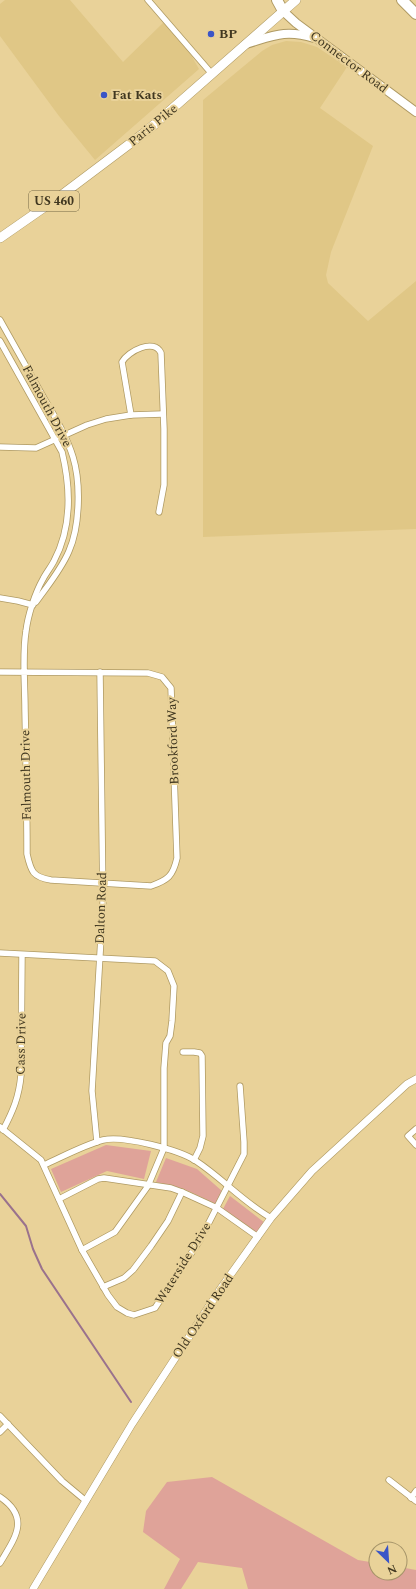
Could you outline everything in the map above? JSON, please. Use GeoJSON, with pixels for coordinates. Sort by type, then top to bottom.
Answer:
{"type":"FeatureCollection","features":[{"type":"Feature","properties":{"kind":"highway"},"geometry":{"type":"LineString","coordinates":[[277,0],[283,11]]}},
{"type":"Feature","properties":{"kind":"highway"},"geometry":{"type":"LineString","coordinates":[[402,0],[416,14]]}},
{"type":"Feature","properties":{"kind":"main road","name":"Paris Pike"},"geometry":{"type":"LineString","coordinates":[[0,238],[101,167],[153,125],[296,0]]}},
{"type":"Feature","properties":{"kind":"main road","name":"Connector Road"},"geometry":{"type":"LineString","coordinates":[[283,11],[296,23],[416,112]]}},
{"type":"Feature","properties":{"kind":"main road"},"geometry":{"type":"LineString","coordinates":[[245,45],[282,33],[300,34],[319,40]]}},
{"type":"Feature","properties":{"kind":"street"},"geometry":{"type":"LineString","coordinates":[[148,0],[212,74]]}},
{"type":"Feature","properties":{"kind":"street","name":"Falmouth Drive"},"geometry":{"type":"LineString","coordinates":[[0,320],[65,434],[74,458],[77,478],[78,507],[70,549],[59,571],[33,605]]}},
{"type":"Feature","properties":{"kind":"street","name":"Falmouth Drive"},"geometry":{"type":"LineString","coordinates":[[0,341],[62,452],[67,471],[69,488],[68,514],[65,531],[54,561],[43,579],[33,605],[26,631],[24,671],[27,854],[30,868],[39,878],[103,884]]}},
{"type":"Feature","properties":{"kind":"street"},"geometry":{"type":"LineString","coordinates":[[131,415],[122,362],[125,357],[142,348],[151,346],[158,348],[160,353],[163,414],[164,485],[159,512]]}},
{"type":"Feature","properties":{"kind":"street"},"geometry":{"type":"LineString","coordinates":[[0,447],[36,448],[56,440],[65,434],[106,419],[131,415],[163,414]]}},
{"type":"Feature","properties":{"kind":"street"},"geometry":{"type":"LineString","coordinates":[[0,598],[33,605]]}},
{"type":"Feature","properties":{"kind":"street","name":"Brookford Way"},"geometry":{"type":"LineString","coordinates":[[0,672],[148,673],[162,677],[171,688],[177,858],[174,869],[171,875],[163,882],[152,886],[103,884]]}},
{"type":"Feature","properties":{"kind":"street","name":"Dalton Road"},"geometry":{"type":"LineString","coordinates":[[97,1142],[92,1091],[103,903],[100,672]]}},
{"type":"Feature","properties":{"kind":"street"},"geometry":{"type":"LineString","coordinates":[[0,953],[155,961],[168,971],[174,986],[172,1021],[170,1036],[166,1043],[164,1068],[164,1148],[149,1184],[115,1232],[82,1250]]}},
{"type":"Feature","properties":{"kind":"street","name":"Cass Drive"},"geometry":{"type":"LineString","coordinates":[[1,1128],[15,1105],[20,1092],[22,954]]}},
{"type":"Feature","properties":{"kind":"street"},"geometry":{"type":"LineString","coordinates":[[183,1052],[200,1053],[202,1056],[203,1136],[200,1148],[194,1160]]}},
{"type":"Feature","properties":{"kind":"street","name":"Old Oxford Road"},"geometry":{"type":"LineString","coordinates":[[33,1589],[132,1424],[221,1288],[271,1218],[312,1171],[407,1084],[416,1079]]}},
{"type":"Feature","properties":{"kind":"street","name":"Waterside Drive"},"geometry":{"type":"LineString","coordinates":[[1,1128],[36,1155],[44,1165],[82,1250],[103,1287],[117,1307],[134,1315],[155,1308],[200,1240],[244,1154],[240,1086]]}},
{"type":"Feature","properties":{"kind":"street"},"geometry":{"type":"LineString","coordinates":[[416,1129],[408,1136],[416,1146]]}},
{"type":"Feature","properties":{"kind":"street"},"geometry":{"type":"LineString","coordinates":[[44,1165],[97,1142],[112,1139],[124,1139],[164,1148],[194,1160],[258,1211],[271,1218]]}},
{"type":"Feature","properties":{"kind":"street"},"geometry":{"type":"LineString","coordinates":[[58,1199],[98,1179],[104,1178],[171,1188],[217,1208],[258,1237]]}},
{"type":"Feature","properties":{"kind":"street"},"geometry":{"type":"LineString","coordinates":[[103,1287],[124,1278],[133,1270],[168,1221],[182,1192]]}},
{"type":"Feature","properties":{"kind":"street"},"geometry":{"type":"LineString","coordinates":[[0,1416],[62,1481],[86,1501]]}},
{"type":"Feature","properties":{"kind":"street"},"geometry":{"type":"LineString","coordinates":[[0,1432],[8,1424]]}},
{"type":"Feature","properties":{"kind":"street"},"geometry":{"type":"LineString","coordinates":[[388,1480],[416,1502]]}},
{"type":"Feature","properties":{"kind":"street"},"geometry":{"type":"LineString","coordinates":[[410,1498],[416,1491]]}},
{"type":"Feature","properties":{"kind":"street"},"geometry":{"type":"LineString","coordinates":[[0,1497],[16,1510],[19,1522],[14,1540],[0,1563]]}},
{"type":"Feature","properties":{"kind":"shaded area"},"geometry":{"type":"Polygon","coordinates":[[[5,0],[70,0],[123,62],[164,22],[187,48],[199,69],[95,160],[59,116],[0,36],[0,4],[5,0]]]}},
{"type":"Feature","properties":{"kind":"shaded area"},"geometry":{"type":"Polygon","coordinates":[[[286,41],[301,42],[317,47],[347,67],[320,108],[373,146],[331,252],[326,275],[328,283],[368,321],[416,281],[416,529],[203,537],[203,100],[262,51],[272,45],[286,41]]]}},
{"type":"Feature","properties":{"kind":"shaded area"},"geometry":{"type":"Polygon","coordinates":[[[106,1145],[151,1151],[144,1179],[107,1171],[61,1192],[51,1169],[106,1145]]]}},
{"type":"Feature","properties":{"kind":"shaded area"},"geometry":{"type":"Polygon","coordinates":[[[166,1158],[197,1169],[222,1191],[216,1204],[184,1189],[156,1182],[166,1158]]]}},
{"type":"Feature","properties":{"kind":"shaded area"},"geometry":{"type":"Polygon","coordinates":[[[230,1196],[265,1223],[258,1233],[223,1209],[230,1196]]]}},
{"type":"Feature","properties":{"kind":"shaded area"},"geometry":{"type":"Polygon","coordinates":[[[212,1477],[358,1560],[368,1562],[368,1581],[408,1581],[408,1568],[416,1570],[416,1589],[248,1589],[242,1568],[198,1562],[181,1589],[164,1589],[180,1559],[143,1532],[146,1511],[167,1482],[212,1477]]]}},
{"type":"Feature","properties":{"kind":"waterway"},"geometry":{"type":"LineString","coordinates":[[0,1194],[26,1226],[33,1249],[42,1269],[131,1402]]}},
{"type":"Feature","properties":{"kind":"place","name":"BP"},"geometry":{"type":"Point","coordinates":[211,34]}},
{"type":"Feature","properties":{"kind":"place","name":"Fat Kats"},"geometry":{"type":"Point","coordinates":[104,95]}}]}
